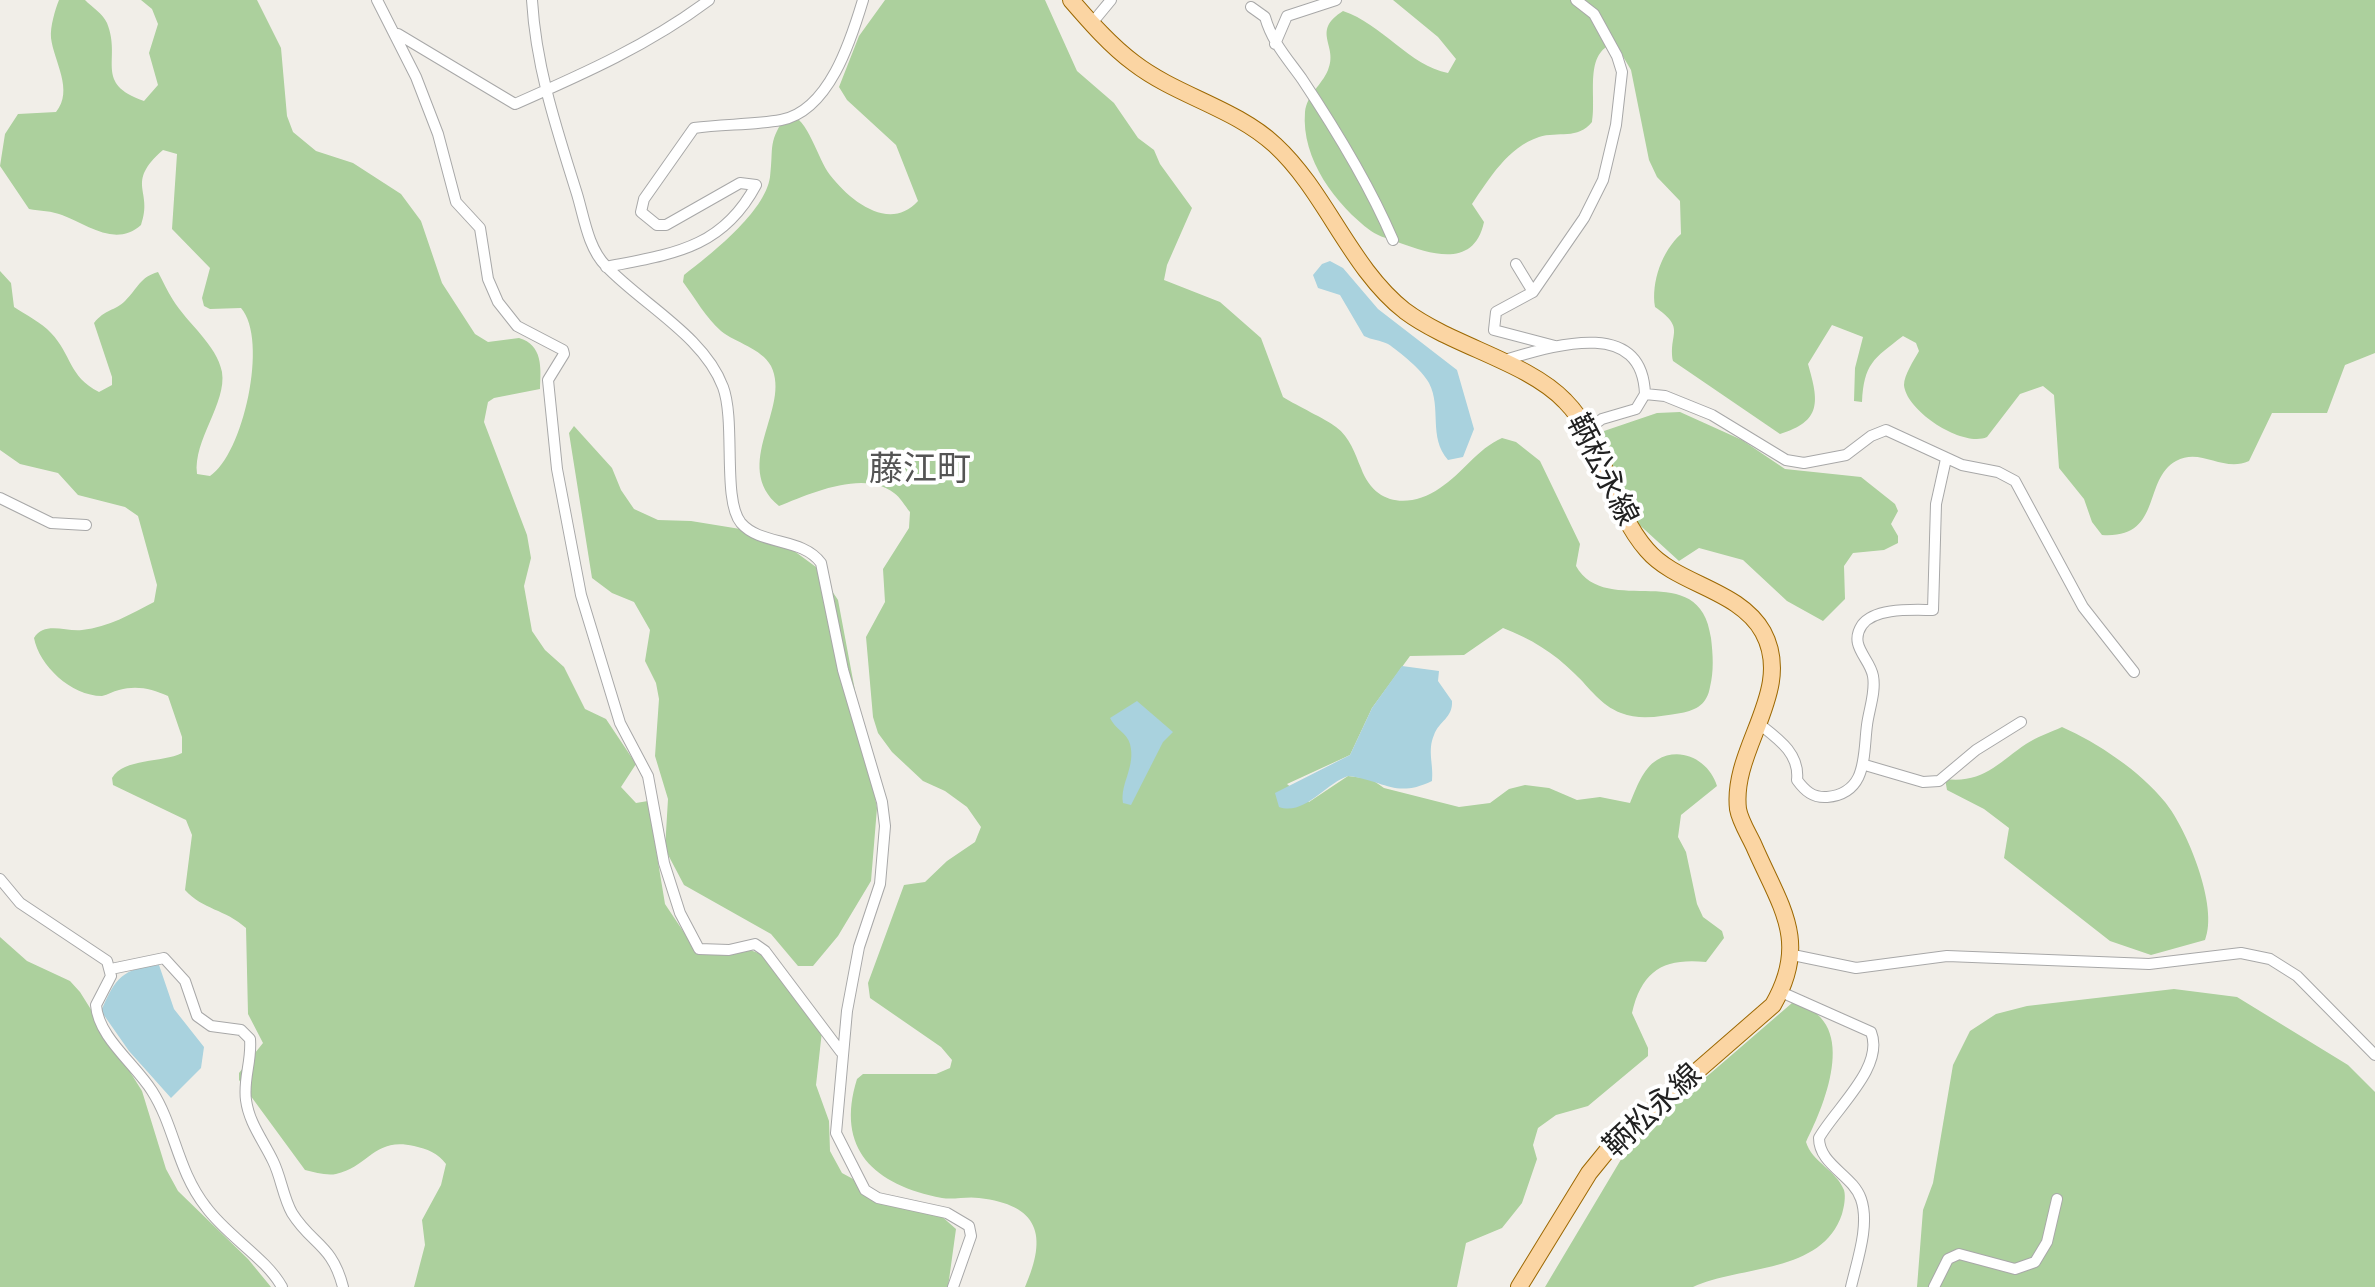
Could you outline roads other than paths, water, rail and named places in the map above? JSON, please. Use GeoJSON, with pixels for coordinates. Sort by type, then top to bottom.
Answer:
{"type":"FeatureCollection","features":[{"type":"Feature","properties":{"kind":"main road","name":"鞆松永線"},"geometry":{"type":"LineString","coordinates":[[1071,0],[1133,63],[1272,141],[1300,169],[1369,271],[1403,309],[1450,340],[1543,384],[1565,400],[1580,420],[1628,525],[1649,553],[1738,606],[1762,631],[1773,670],[1758,723],[1745,750],[1739,778],[1738,811],[1787,916],[1793,955],[1781,992],[1773,1005],[1611,1146],[1589,1173],[1519,1287]]}},
{"type":"Feature","properties":{"kind":"street"},"geometry":{"type":"LineString","coordinates":[[377,0],[397,33],[438,134],[456,202],[480,228],[488,279],[498,302],[517,326],[563,350],[564,354],[548,380],[557,469],[581,595],[620,723],[648,776],[664,863],[680,913],[699,949],[729,950],[755,944],[765,951],[841,1052]]}},
{"type":"Feature","properties":{"kind":"street"},"geometry":{"type":"LineString","coordinates":[[532,0],[545,91],[597,256],[685,337],[717,374],[729,409],[732,497],[742,524],[755,532],[794,544],[815,555],[821,563],[843,670],[882,802],[885,826],[880,884],[859,947],[841,1052],[836,1133],[859,1182],[878,1198],[947,1213],[969,1226],[971,1236],[953,1287]]}},
{"type":"Feature","properties":{"kind":"street"},"geometry":{"type":"LineString","coordinates":[[397,33],[515,104],[671,28],[709,0]]}},
{"type":"Feature","properties":{"kind":"street"},"geometry":{"type":"LineString","coordinates":[[606,267],[694,246],[729,224],[744,208],[756,185],[740,183],[666,225],[657,225],[641,212],[644,199],[694,128],[781,120],[801,111],[823,92],[863,0]]}},
{"type":"Feature","properties":{"kind":"street"},"geometry":{"type":"LineString","coordinates":[[1092,23],[1111,0]]}},
{"type":"Feature","properties":{"kind":"street"},"geometry":{"type":"LineString","coordinates":[[1275,44],[1287,16],[1336,0]]}},
{"type":"Feature","properties":{"kind":"street"},"geometry":{"type":"LineString","coordinates":[[1555,346],[1494,330],[1496,312],[1533,292],[1584,218],[1603,180],[1622,86],[1617,56],[1594,14],[1576,0]]}},
{"type":"Feature","properties":{"kind":"street"},"geometry":{"type":"LineString","coordinates":[[1251,7],[1265,17],[1275,44],[1302,79],[1375,198],[1393,240]]}},
{"type":"Feature","properties":{"kind":"street"},"geometry":{"type":"LineString","coordinates":[[1516,264],[1533,292]]}},
{"type":"Feature","properties":{"kind":"street"},"geometry":{"type":"LineString","coordinates":[[1499,362],[1555,346],[1607,343],[1627,353],[1641,372],[1645,394],[1636,409],[1602,419],[1591,427],[1580,420]]}},
{"type":"Feature","properties":{"kind":"street"},"geometry":{"type":"LineString","coordinates":[[1645,394],[1665,396],[1712,415],[1786,460],[1831,461],[1886,430],[1946,459],[1998,472],[2015,481],[2083,607],[2134,672]]}},
{"type":"Feature","properties":{"kind":"street"},"geometry":{"type":"LineString","coordinates":[[1758,723],[1794,757],[1798,767],[1797,780],[1804,790],[1818,797],[1850,789],[1865,765],[1874,688],[1873,673],[1858,647],[1858,638],[1863,624],[1871,619],[1888,613],[1933,610],[1936,504],[1946,459]]}},
{"type":"Feature","properties":{"kind":"street"},"geometry":{"type":"LineString","coordinates":[[0,498],[51,523],[86,525]]}},
{"type":"Feature","properties":{"kind":"street"},"geometry":{"type":"LineString","coordinates":[[1865,765],[1923,782],[1939,781],[1976,750],[2021,722]]}},
{"type":"Feature","properties":{"kind":"street"},"geometry":{"type":"LineString","coordinates":[[0,879],[20,903],[97,953],[111,969]]}},
{"type":"Feature","properties":{"kind":"street"},"geometry":{"type":"LineString","coordinates":[[1793,955],[1856,968],[1947,956],[2149,964],[2241,953],[2270,959],[2297,976],[2375,1055]]}},
{"type":"Feature","properties":{"kind":"street"},"geometry":{"type":"LineString","coordinates":[[111,969],[164,958],[185,981],[197,1016],[211,1026],[241,1030],[250,1039],[252,1062],[246,1080],[245,1098],[250,1120],[274,1162],[290,1210],[328,1250],[336,1263],[343,1287]]}},
{"type":"Feature","properties":{"kind":"street"},"geometry":{"type":"LineString","coordinates":[[111,969],[96,1005],[102,1028],[154,1094],[177,1156],[204,1206],[234,1240],[277,1278],[282,1287]]}},
{"type":"Feature","properties":{"kind":"street"},"geometry":{"type":"LineString","coordinates":[[1781,992],[1871,1032],[1874,1038],[1865,1072],[1819,1138],[1821,1153],[1853,1185],[1861,1198],[1864,1214],[1851,1287]]}},
{"type":"Feature","properties":{"kind":"street"},"geometry":{"type":"LineString","coordinates":[[1934,1287],[1948,1259],[1959,1254],[2015,1269],[2035,1262],[2047,1242],[2057,1199]]}},
{"type":"Feature","properties":{"kind":"water"},"geometry":{"type":"Polygon","coordinates":[[[1330,261],[1343,268],[1378,309],[1457,370],[1474,429],[1463,457],[1448,460],[1442,451],[1438,442],[1433,393],[1421,373],[1388,344],[1364,336],[1340,295],[1318,288],[1313,275],[1322,264],[1330,261]]]}},
{"type":"Feature","properties":{"kind":"water"},"geometry":{"type":"Polygon","coordinates":[[[1402,666],[1439,671],[1438,681],[1452,701],[1448,716],[1436,730],[1432,741],[1432,781],[1399,788],[1348,776],[1298,807],[1279,807],[1275,793],[1350,755],[1372,708],[1402,666]]]}},
{"type":"Feature","properties":{"kind":"water"},"geometry":{"type":"Polygon","coordinates":[[[1137,701],[1173,732],[1163,742],[1131,805],[1123,803],[1131,760],[1130,744],[1110,718],[1137,701]]]}},
{"type":"Feature","properties":{"kind":"water"},"geometry":{"type":"Polygon","coordinates":[[[159,965],[174,1009],[204,1047],[201,1068],[171,1098],[129,1051],[101,1011],[111,990],[128,972],[159,965]]]}},
{"type":"Feature","properties":{"kind":"district","name":"藤江町"},"geometry":{"type":"Point","coordinates":[920,470]}}]}
